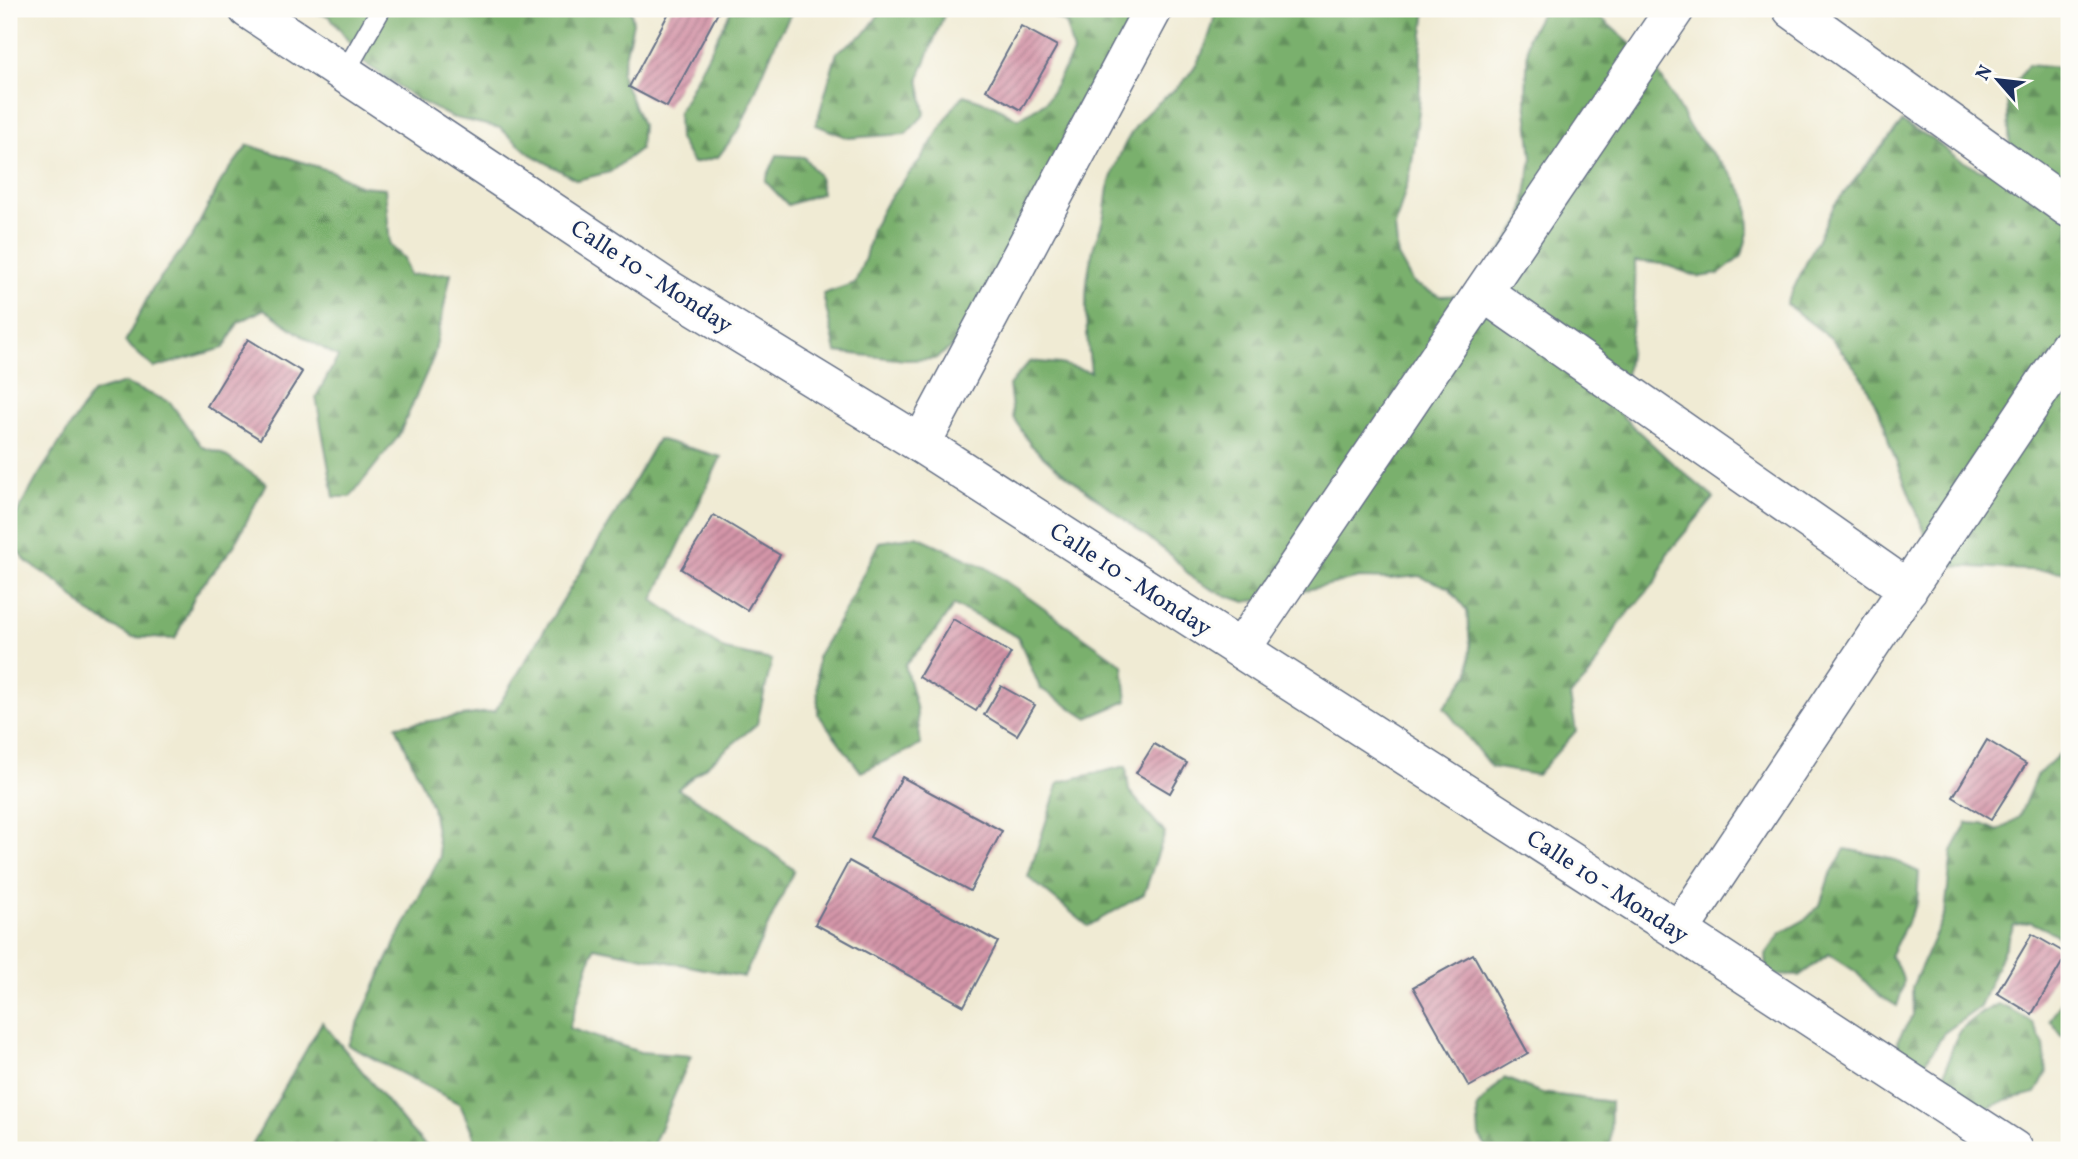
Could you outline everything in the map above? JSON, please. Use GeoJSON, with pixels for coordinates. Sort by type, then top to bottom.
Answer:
{"type":"FeatureCollection","features":[{"type":"Feature","properties":{"kind":"street","name":"Calle 10 - Monday"},"geometry":{"type":"LineString","coordinates":[[248,9],[671,291],[921,444],[1679,931],[2014,1150]]}},
{"type":"Feature","properties":{"kind":"street"},"geometry":{"type":"LineString","coordinates":[[921,444],[1153,9]]}},
{"type":"Feature","properties":{"kind":"street"},"geometry":{"type":"LineString","coordinates":[[1241,649],[1675,9]]}},
{"type":"Feature","properties":{"kind":"street"},"geometry":{"type":"LineString","coordinates":[[1792,9],[2069,208]]}},
{"type":"Feature","properties":{"kind":"street"},"geometry":{"type":"LineString","coordinates":[[1483,292],[1908,589]]}},
{"type":"Feature","properties":{"kind":"street"},"geometry":{"type":"LineString","coordinates":[[1679,931],[2069,347]]}},
{"type":"Feature","properties":{"kind":"lane"},"geometry":{"type":"LineString","coordinates":[[345,72],[381,9]]}},
{"type":"Feature","properties":{"kind":"green space"},"geometry":{"type":"Polygon","coordinates":[[[301,9],[631,9],[633,23],[621,74],[642,125],[640,149],[610,172],[577,180],[530,154],[500,128],[451,117],[418,100],[366,64],[329,16],[301,9]]]}},
{"type":"Feature","properties":{"kind":"green space"},"geometry":{"type":"Polygon","coordinates":[[[732,9],[794,9],[778,37],[740,128],[718,157],[693,163],[679,139],[678,113],[732,9]]]}},
{"type":"Feature","properties":{"kind":"green space"},"geometry":{"type":"Polygon","coordinates":[[[883,9],[946,10],[919,78],[925,114],[906,134],[848,138],[816,125],[837,52],[866,32],[883,9]]]}},
{"type":"Feature","properties":{"kind":"green space"},"geometry":{"type":"Polygon","coordinates":[[[1039,9],[1141,9],[959,342],[935,359],[905,360],[836,352],[823,294],[855,283],[872,229],[886,203],[923,156],[953,108],[964,95],[993,105],[1018,119],[1046,102],[1073,53],[1066,23],[1039,9]]]}},
{"type":"Feature","properties":{"kind":"green space"},"geometry":{"type":"Polygon","coordinates":[[[1216,9],[1426,9],[1421,51],[1419,111],[1411,170],[1395,227],[1398,256],[1413,283],[1439,296],[1471,295],[1522,219],[1532,158],[1526,99],[1528,37],[1543,9],[1591,9],[1643,55],[1661,77],[1691,130],[1731,174],[1747,198],[1749,229],[1742,256],[1719,274],[1699,277],[1663,264],[1635,261],[1633,319],[1621,415],[1714,498],[1667,554],[1657,581],[1619,623],[1590,675],[1570,696],[1576,731],[1537,775],[1491,767],[1444,707],[1469,674],[1470,645],[1467,611],[1448,587],[1419,576],[1360,578],[1245,602],[1219,593],[1193,579],[1172,556],[1052,464],[1030,444],[1013,417],[1009,385],[1030,361],[1060,364],[1091,372],[1087,280],[1113,173],[1138,123],[1180,85],[1199,59],[1208,40],[1216,9]]]}},
{"type":"Feature","properties":{"kind":"green space"},"geometry":{"type":"Polygon","coordinates":[[[2028,65],[2069,69],[2069,572],[1952,566],[1927,538],[1889,443],[1884,423],[1863,378],[1832,339],[1786,304],[1835,204],[1902,122],[1979,170],[2011,171],[2007,94],[2028,65]]]}},
{"type":"Feature","properties":{"kind":"green space"},"geometry":{"type":"Polygon","coordinates":[[[248,145],[331,171],[360,186],[385,188],[390,245],[404,258],[409,275],[451,273],[434,356],[398,437],[350,497],[334,497],[316,397],[338,357],[264,309],[238,323],[224,348],[154,368],[125,342],[152,289],[193,235],[221,181],[248,145]]]}},
{"type":"Feature","properties":{"kind":"green space"},"geometry":{"type":"Polygon","coordinates":[[[777,155],[804,157],[819,176],[822,193],[788,205],[765,181],[777,155]]]}},
{"type":"Feature","properties":{"kind":"green space"},"geometry":{"type":"Polygon","coordinates":[[[124,383],[170,402],[202,447],[221,453],[266,483],[234,546],[196,593],[175,639],[131,637],[88,612],[59,583],[27,562],[9,540],[9,528],[38,476],[92,393],[124,383]]]}},
{"type":"Feature","properties":{"kind":"green space"},"geometry":{"type":"Polygon","coordinates":[[[658,439],[721,457],[653,600],[725,650],[772,660],[757,724],[678,789],[732,822],[794,870],[744,977],[594,947],[569,1028],[640,1052],[691,1056],[651,1150],[480,1150],[460,1104],[348,1045],[396,941],[440,857],[432,807],[396,726],[495,711],[658,439]]]}},
{"type":"Feature","properties":{"kind":"green space"},"geometry":{"type":"Polygon","coordinates":[[[917,536],[987,568],[1123,665],[1127,701],[1087,718],[1040,688],[1018,637],[954,605],[934,633],[905,665],[916,707],[921,745],[861,772],[818,714],[817,657],[848,605],[879,542],[917,536]]]}},
{"type":"Feature","properties":{"kind":"green space"},"geometry":{"type":"Polygon","coordinates":[[[2069,745],[2069,809],[2061,817],[2069,820],[2069,947],[2054,933],[2031,922],[2014,925],[1980,1007],[1944,1033],[1921,1070],[1900,1058],[1897,1041],[1913,1015],[1912,987],[1945,913],[1952,851],[1967,823],[1983,824],[1998,831],[2019,817],[2036,776],[2069,745]]]}},
{"type":"Feature","properties":{"kind":"green space"},"geometry":{"type":"Polygon","coordinates":[[[1126,766],[1129,791],[1165,833],[1144,894],[1088,926],[1028,877],[1059,782],[1126,766]]]}},
{"type":"Feature","properties":{"kind":"green space"},"geometry":{"type":"Polygon","coordinates":[[[1845,849],[1887,857],[1919,872],[1917,903],[1890,956],[1903,980],[1897,1006],[1877,994],[1856,972],[1829,954],[1799,976],[1767,975],[1766,954],[1781,933],[1806,919],[1820,905],[1829,877],[1845,849]]]}},
{"type":"Feature","properties":{"kind":"green space"},"geometry":{"type":"Polygon","coordinates":[[[2069,968],[2069,1039],[2062,1036],[2050,1020],[2063,999],[2069,968]]]}},
{"type":"Feature","properties":{"kind":"green space"},"geometry":{"type":"Polygon","coordinates":[[[1998,1004],[2020,1014],[2033,1024],[2044,1045],[2047,1073],[2036,1093],[2006,1100],[1986,1110],[1962,1097],[1944,1077],[1951,1050],[1960,1032],[1974,1018],[1998,1004]]]}},
{"type":"Feature","properties":{"kind":"green space"},"geometry":{"type":"Polygon","coordinates":[[[322,1022],[406,1125],[430,1150],[249,1150],[322,1022]]]}},
{"type":"Feature","properties":{"kind":"green space"},"geometry":{"type":"Polygon","coordinates":[[[1504,1078],[1542,1093],[1611,1102],[1610,1150],[1488,1150],[1479,1136],[1477,1107],[1504,1078]]]}},
{"type":"Feature","properties":{"kind":"building"},"geometry":{"type":"Polygon","coordinates":[[[671,9],[720,9],[667,107],[629,87],[671,9]]]}},
{"type":"Feature","properties":{"kind":"building"},"geometry":{"type":"Polygon","coordinates":[[[1021,26],[1057,46],[1021,110],[986,90],[1021,26]]]}},
{"type":"Feature","properties":{"kind":"building"},"geometry":{"type":"Polygon","coordinates":[[[248,339],[302,372],[260,439],[207,406],[248,339]]]}},
{"type":"Feature","properties":{"kind":"building"},"geometry":{"type":"Polygon","coordinates":[[[714,515],[780,555],[747,610],[681,569],[714,515]]]}},
{"type":"Feature","properties":{"kind":"building"},"geometry":{"type":"Polygon","coordinates":[[[953,619],[1011,653],[976,711],[919,677],[953,619]]]}},
{"type":"Feature","properties":{"kind":"building"},"geometry":{"type":"Polygon","coordinates":[[[1001,686],[1035,705],[1017,735],[984,715],[1001,686]]]}},
{"type":"Feature","properties":{"kind":"building"},"geometry":{"type":"Polygon","coordinates":[[[1987,740],[2026,764],[1991,820],[1953,797],[1987,740]]]}},
{"type":"Feature","properties":{"kind":"building"},"geometry":{"type":"Polygon","coordinates":[[[1154,744],[1187,763],[1170,793],[1136,773],[1154,744]]]}},
{"type":"Feature","properties":{"kind":"building"},"geometry":{"type":"Polygon","coordinates":[[[902,777],[1002,831],[970,891],[870,837],[902,777]]]}},
{"type":"Feature","properties":{"kind":"building"},"geometry":{"type":"Polygon","coordinates":[[[849,861],[998,942],[964,1006],[815,924],[849,861]]]}},
{"type":"Feature","properties":{"kind":"building"},"geometry":{"type":"Polygon","coordinates":[[[2032,934],[2067,954],[2032,1014],[1997,993],[2032,934]]]}},
{"type":"Feature","properties":{"kind":"building"},"geometry":{"type":"Polygon","coordinates":[[[1473,954],[1528,1053],[1469,1087],[1413,987],[1473,954]]]}}]}
